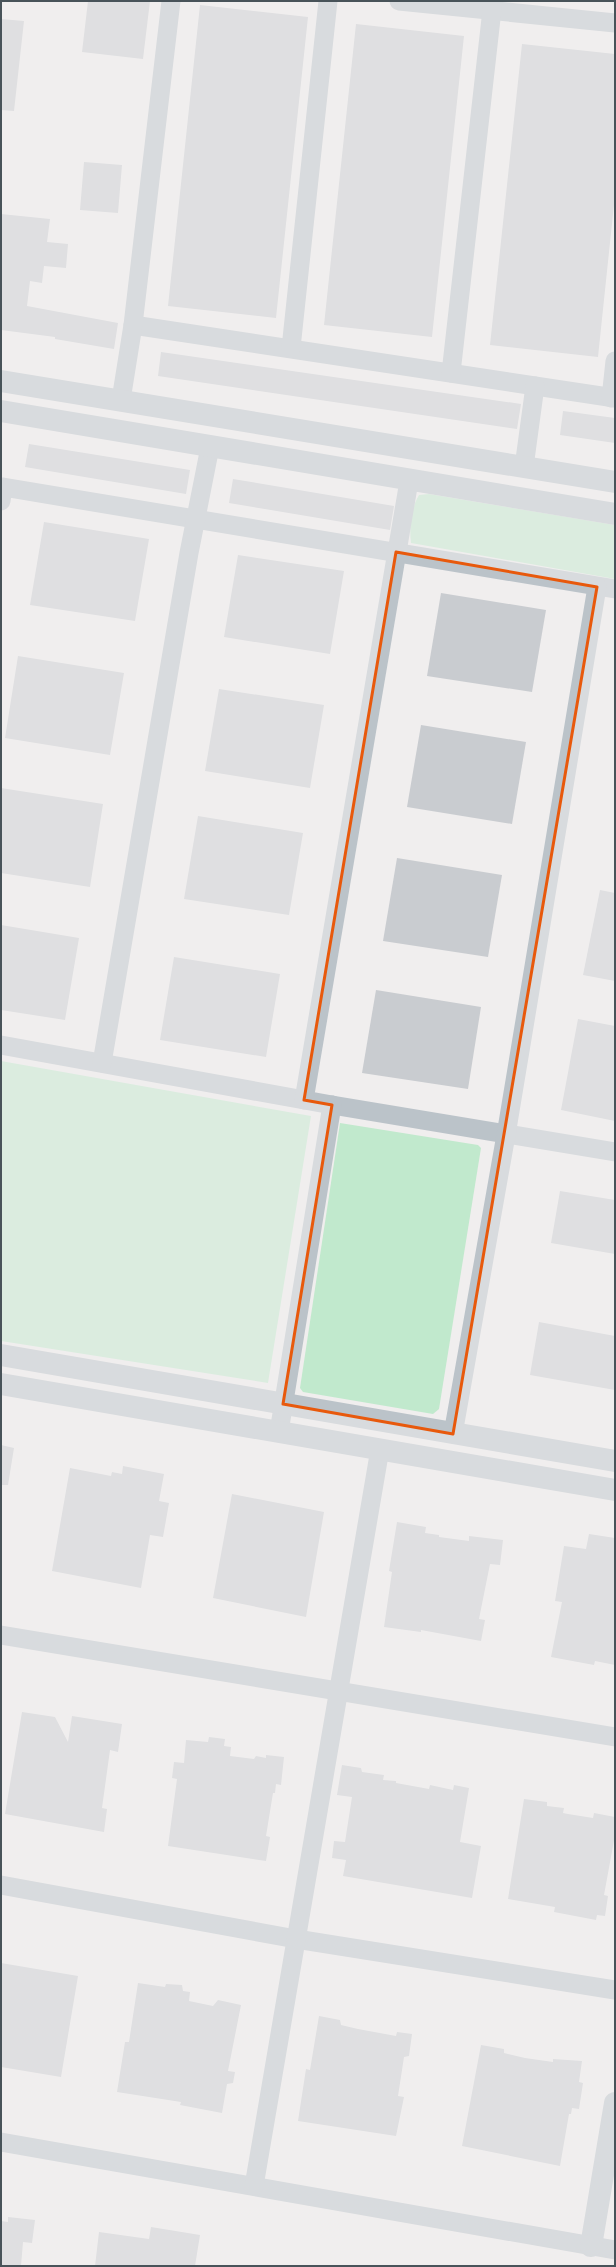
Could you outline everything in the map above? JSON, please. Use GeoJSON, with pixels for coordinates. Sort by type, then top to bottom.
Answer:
{"type":"FeatureCollection","features":[{"type":"Feature","properties":{"kind":"street"},"geometry":{"type":"LineString","coordinates":[[121,400],[133,325],[171,1]]}},
{"type":"Feature","properties":{"kind":"street"},"geometry":{"type":"LineString","coordinates":[[291,348],[328,1]]}},
{"type":"Feature","properties":{"kind":"street"},"geometry":{"type":"LineString","coordinates":[[399,1],[492,6],[615,23]]}},
{"type":"Feature","properties":{"kind":"street"},"geometry":{"type":"LineString","coordinates":[[451,373],[492,6]]}},
{"type":"Feature","properties":{"kind":"street"},"geometry":{"type":"LineString","coordinates":[[133,325],[613,398],[615,361]]}},
{"type":"Feature","properties":{"kind":"street"},"geometry":{"type":"LineString","coordinates":[[1,381],[615,482]]}},
{"type":"Feature","properties":{"kind":"street"},"geometry":{"type":"LineString","coordinates":[[524,467],[535,386]]}},
{"type":"Feature","properties":{"kind":"street"},"geometry":{"type":"LineString","coordinates":[[1,410],[210,447],[305,461],[409,481],[615,514]]}},
{"type":"Feature","properties":{"kind":"street"},"geometry":{"type":"LineString","coordinates":[[305,461],[309,431]]}},
{"type":"Feature","properties":{"kind":"street"},"geometry":{"type":"LineString","coordinates":[[102,1063],[210,447]]}},
{"type":"Feature","properties":{"kind":"street"},"geometry":{"type":"LineString","coordinates":[[304,1100],[409,481]]}},
{"type":"Feature","properties":{"kind":"street"},"geometry":{"type":"LineString","coordinates":[[1,501],[4,486],[196,520],[606,588],[452,1434]]}},
{"type":"Feature","properties":{"kind":"street"},"geometry":{"type":"LineString","coordinates":[[1,1045],[332,1105],[615,1152]]}},
{"type":"Feature","properties":{"kind":"street"},"geometry":{"type":"LineString","coordinates":[[278,1432],[332,1105]]}},
{"type":"Feature","properties":{"kind":"street"},"geometry":{"type":"LineString","coordinates":[[1,1355],[615,1461]]}},
{"type":"Feature","properties":{"kind":"street"},"geometry":{"type":"LineString","coordinates":[[1,1384],[615,1490]]}},
{"type":"Feature","properties":{"kind":"street"},"geometry":{"type":"LineString","coordinates":[[254,2186],[380,1449]]}},
{"type":"Feature","properties":{"kind":"street"},"geometry":{"type":"LineString","coordinates":[[1,1635],[615,1737]]}},
{"type":"Feature","properties":{"kind":"street"},"geometry":{"type":"LineString","coordinates":[[1,1885],[296,1939],[615,1990]]}},
{"type":"Feature","properties":{"kind":"street"},"geometry":{"type":"LineString","coordinates":[[590,2246],[615,2103]]}},
{"type":"Feature","properties":{"kind":"street"},"geometry":{"type":"LineString","coordinates":[[1,2142],[615,2250]]}},
{"type":"Feature","properties":{"kind":"highlighted area"},"geometry":{"type":"Polygon","coordinates":[[[396,552],[597,587],[453,1434],[283,1404],[332,1105],[304,1100],[396,552]]]}},
{"type":"Feature","properties":{"kind":"green space"},"geometry":{"type":"Polygon","coordinates":[[[429,494],[615,525],[615,579],[411,543],[410,531],[412,512],[416,500],[419,495],[429,494]]]}},
{"type":"Feature","properties":{"kind":"green space"},"geometry":{"type":"Polygon","coordinates":[[[1,1061],[311,1116],[268,1383],[1,1341],[1,1061]]]}},
{"type":"Feature","properties":{"kind":"green space"},"geometry":{"type":"Polygon","coordinates":[[[340,1123],[478,1145],[481,1148],[439,1409],[433,1414],[303,1392],[300,1388],[340,1123]]]}},
{"type":"Feature","properties":{"kind":"building"},"geometry":{"type":"Polygon","coordinates":[[[88,1],[150,1],[143,59],[82,52],[88,1]]]}},
{"type":"Feature","properties":{"kind":"building"},"geometry":{"type":"Polygon","coordinates":[[[200,5],[308,17],[276,318],[168,306],[200,5]]]}},
{"type":"Feature","properties":{"kind":"building"},"geometry":{"type":"Polygon","coordinates":[[[1,19],[24,21],[14,111],[1,110],[1,19]]]}},
{"type":"Feature","properties":{"kind":"building"},"geometry":{"type":"Polygon","coordinates":[[[356,24],[464,36],[432,337],[324,325],[356,24]]]}},
{"type":"Feature","properties":{"kind":"building"},"geometry":{"type":"Polygon","coordinates":[[[522,44],[615,54],[615,195],[598,357],[490,345],[522,44]]]}},
{"type":"Feature","properties":{"kind":"building"},"geometry":{"type":"Polygon","coordinates":[[[84,162],[122,165],[118,213],[80,210],[84,162]]]}},
{"type":"Feature","properties":{"kind":"building"},"geometry":{"type":"Polygon","coordinates":[[[1,214],[50,219],[47,242],[68,244],[66,268],[44,266],[42,283],[30,281],[27,306],[118,323],[114,349],[55,339],[55,337],[1,330],[1,214]]]}},
{"type":"Feature","properties":{"kind":"building"},"geometry":{"type":"Polygon","coordinates":[[[161,352],[521,404],[517,429],[158,376],[161,352]]]}},
{"type":"Feature","properties":{"kind":"building"},"geometry":{"type":"Polygon","coordinates":[[[563,411],[615,418],[615,443],[560,435],[563,411]]]}},
{"type":"Feature","properties":{"kind":"building"},"geometry":{"type":"Polygon","coordinates":[[[29,444],[190,470],[186,494],[25,467],[29,444]]]}},
{"type":"Feature","properties":{"kind":"building"},"geometry":{"type":"Polygon","coordinates":[[[233,479],[394,506],[390,530],[229,503],[233,479]]]}},
{"type":"Feature","properties":{"kind":"building"},"geometry":{"type":"Polygon","coordinates":[[[44,522],[149,539],[135,621],[30,605],[44,522]]]}},
{"type":"Feature","properties":{"kind":"building"},"geometry":{"type":"Polygon","coordinates":[[[238,555],[344,571],[330,654],[224,637],[238,555]]]}},
{"type":"Feature","properties":{"kind":"building"},"geometry":{"type":"Polygon","coordinates":[[[441,593],[546,610],[532,692],[427,676],[441,593]]]}},
{"type":"Feature","properties":{"kind":"building"},"geometry":{"type":"Polygon","coordinates":[[[18,656],[124,673],[110,755],[5,738],[18,656]]]}},
{"type":"Feature","properties":{"kind":"building"},"geometry":{"type":"Polygon","coordinates":[[[219,689],[324,705],[310,788],[205,771],[219,689]]]}},
{"type":"Feature","properties":{"kind":"building"},"geometry":{"type":"Polygon","coordinates":[[[421,725],[526,742],[512,824],[407,807],[421,725]]]}},
{"type":"Feature","properties":{"kind":"building"},"geometry":{"type":"Polygon","coordinates":[[[1,788],[103,804],[90,887],[1,873],[1,788]]]}},
{"type":"Feature","properties":{"kind":"building"},"geometry":{"type":"Polygon","coordinates":[[[198,816],[303,833],[289,915],[184,899],[198,816]]]}},
{"type":"Feature","properties":{"kind":"building"},"geometry":{"type":"Polygon","coordinates":[[[397,858],[502,875],[488,957],[383,941],[397,858]]]}},
{"type":"Feature","properties":{"kind":"building"},"geometry":{"type":"Polygon","coordinates":[[[600,890],[615,893],[615,981],[583,975],[600,890]]]}},
{"type":"Feature","properties":{"kind":"building"},"geometry":{"type":"Polygon","coordinates":[[[1,925],[79,938],[65,1020],[1,1010],[1,925]]]}},
{"type":"Feature","properties":{"kind":"building"},"geometry":{"type":"Polygon","coordinates":[[[174,957],[280,974],[266,1057],[160,1040],[174,957]]]}},
{"type":"Feature","properties":{"kind":"building"},"geometry":{"type":"Polygon","coordinates":[[[376,990],[481,1007],[468,1089],[362,1073],[376,990]]]}},
{"type":"Feature","properties":{"kind":"building"},"geometry":{"type":"Polygon","coordinates":[[[578,1019],[615,1026],[615,1121],[561,1110],[578,1019]]]}},
{"type":"Feature","properties":{"kind":"building"},"geometry":{"type":"Polygon","coordinates":[[[560,1191],[615,1200],[615,1254],[551,1243],[560,1191]]]}},
{"type":"Feature","properties":{"kind":"building"},"geometry":{"type":"Polygon","coordinates":[[[539,1322],[615,1336],[615,1390],[530,1375],[539,1322]]]}},
{"type":"Feature","properties":{"kind":"building"},"geometry":{"type":"Polygon","coordinates":[[[1,1445],[14,1448],[8,1485],[1,1485],[1,1445]]]}},
{"type":"Feature","properties":{"kind":"building"},"geometry":{"type":"Polygon","coordinates":[[[123,1466],[164,1474],[159,1501],[169,1503],[163,1537],[150,1535],[141,1588],[52,1571],[70,1468],[111,1476],[112,1472],[122,1474],[123,1466]]]}},
{"type":"Feature","properties":{"kind":"building"},"geometry":{"type":"Polygon","coordinates":[[[232,1494],[324,1512],[306,1617],[213,1598],[232,1494]]]}},
{"type":"Feature","properties":{"kind":"building"},"geometry":{"type":"Polygon","coordinates":[[[397,1522],[426,1527],[425,1533],[439,1535],[439,1537],[469,1541],[469,1536],[503,1540],[500,1565],[490,1564],[479,1619],[485,1620],[481,1641],[421,1630],[421,1632],[384,1627],[392,1572],[389,1571],[397,1522]]]}},
{"type":"Feature","properties":{"kind":"building"},"geometry":{"type":"Polygon","coordinates":[[[589,1534],[615,1538],[615,1665],[595,1661],[594,1665],[551,1657],[562,1602],[555,1601],[564,1546],[586,1549],[589,1534]]]}},
{"type":"Feature","properties":{"kind":"building"},"geometry":{"type":"Polygon","coordinates":[[[22,1712],[55,1717],[68,1742],[72,1716],[122,1724],[118,1752],[110,1750],[102,1808],[107,1809],[104,1832],[5,1814],[22,1712]]]}},
{"type":"Feature","properties":{"kind":"building"},"geometry":{"type":"Polygon","coordinates":[[[209,1737],[225,1739],[224,1746],[231,1747],[230,1756],[254,1759],[256,1756],[266,1758],[266,1755],[284,1757],[281,1785],[276,1784],[275,1793],[273,1793],[266,1836],[270,1837],[266,1861],[168,1846],[177,1779],[172,1778],[174,1762],[184,1763],[186,1740],[208,1742],[209,1737]]]}},
{"type":"Feature","properties":{"kind":"building"},"geometry":{"type":"Polygon","coordinates":[[[342,1765],[361,1768],[362,1772],[384,1775],[383,1780],[396,1781],[396,1783],[429,1789],[430,1785],[453,1790],[454,1785],[469,1788],[460,1842],[481,1846],[472,1898],[343,1876],[346,1860],[332,1858],[334,1841],[345,1842],[352,1797],[337,1795],[342,1765]]]}},
{"type":"Feature","properties":{"kind":"building"},"geometry":{"type":"Polygon","coordinates":[[[524,1799],[547,1802],[547,1806],[564,1808],[563,1813],[568,1814],[593,1818],[594,1813],[615,1817],[615,1835],[604,1895],[608,1896],[605,1916],[597,1915],[596,1920],[554,1912],[555,1907],[508,1899],[524,1799]]]}},
{"type":"Feature","properties":{"kind":"building"},"geometry":{"type":"Polygon","coordinates":[[[1,1963],[78,1976],[61,2077],[1,2067],[1,1963]]]}},
{"type":"Feature","properties":{"kind":"building"},"geometry":{"type":"Polygon","coordinates":[[[138,1983],[165,1987],[166,1984],[182,1985],[183,1991],[190,1992],[189,2001],[213,2006],[218,2000],[241,2005],[228,2071],[235,2072],[233,2083],[227,2084],[222,2113],[180,2105],[181,2102],[117,2092],[125,2042],[129,2042],[138,1983]]]}},
{"type":"Feature","properties":{"kind":"building"},"geometry":{"type":"Polygon","coordinates":[[[319,2016],[340,2020],[341,2025],[358,2029],[396,2036],[397,2032],[412,2034],[409,2056],[404,2057],[398,2096],[404,2097],[396,2136],[298,2121],[306,2069],[310,2070],[319,2016]]]}},
{"type":"Feature","properties":{"kind":"building"},"geometry":{"type":"Polygon","coordinates":[[[481,2045],[504,2049],[504,2053],[525,2058],[553,2062],[553,2059],[582,2061],[579,2082],[583,2083],[579,2109],[572,2108],[571,2114],[569,2114],[560,2166],[462,2146],[481,2045]]]}},
{"type":"Feature","properties":{"kind":"building"},"geometry":{"type":"Polygon","coordinates":[[[8,2217],[35,2220],[32,2243],[23,2242],[21,2266],[1,2265],[1,2221],[8,2222],[8,2217]]]}},
{"type":"Feature","properties":{"kind":"building"},"geometry":{"type":"Polygon","coordinates":[[[151,2227],[200,2235],[195,2266],[95,2266],[99,2232],[149,2239],[151,2227]]]}}]}
